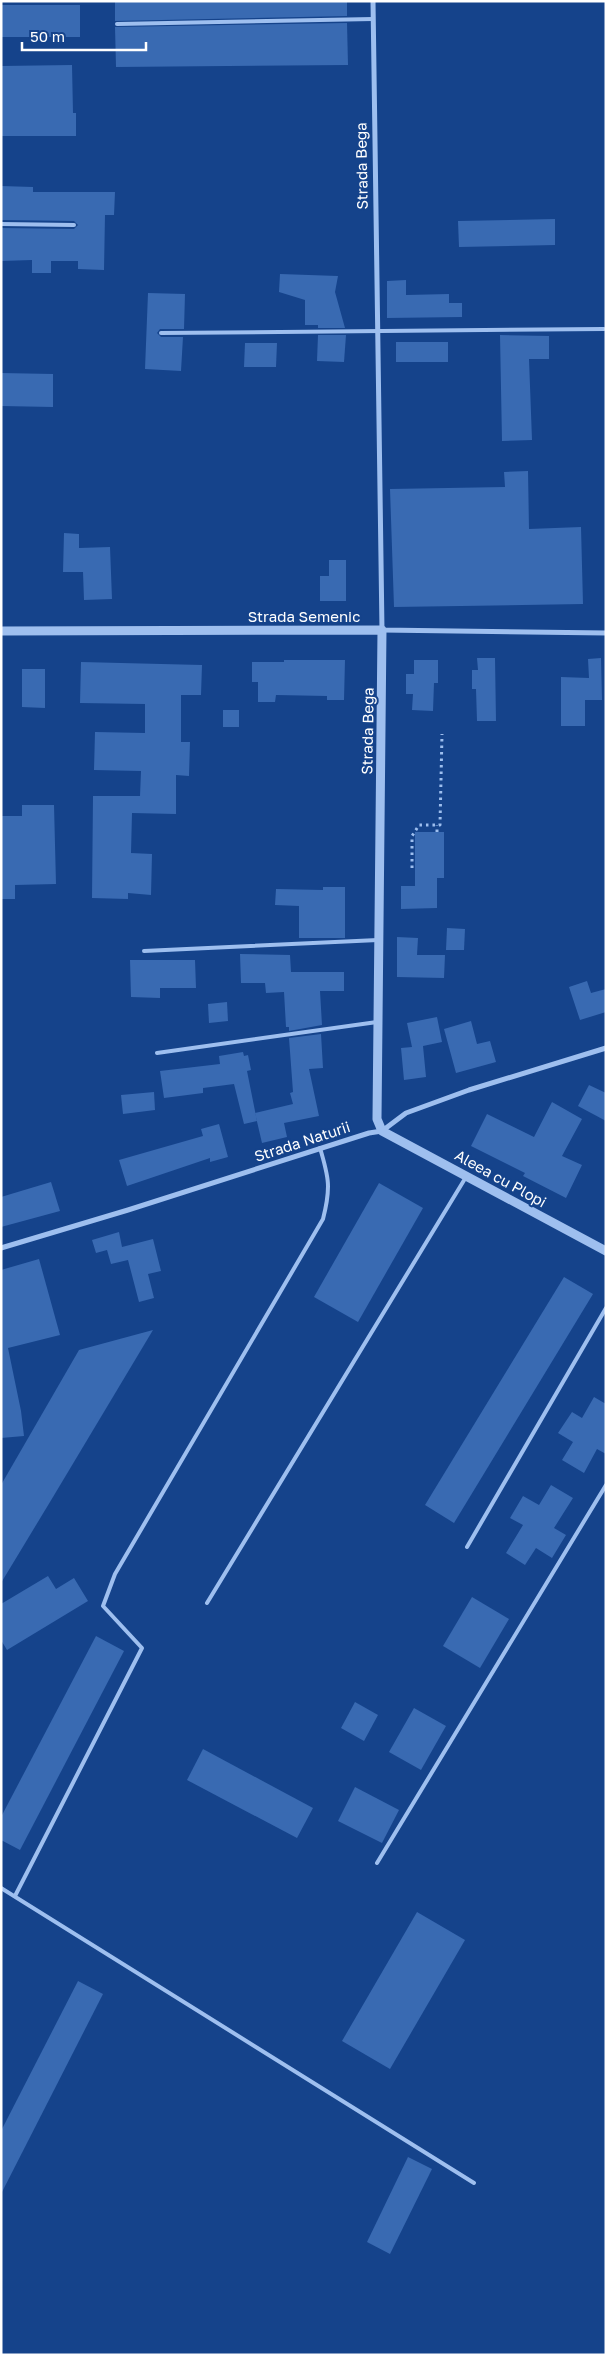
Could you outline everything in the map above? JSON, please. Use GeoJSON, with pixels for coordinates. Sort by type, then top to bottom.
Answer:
{"type":"FeatureCollection","features":[{"type":"Feature","properties":{"kind":"street","name":"Strada Bega"},"geometry":{"type":"LineString","coordinates":[[373,1],[376,330],[382,630],[377,1119],[382,1131]]}},
{"type":"Feature","properties":{"kind":"street","name":"Strada Semenic"},"geometry":{"type":"LineString","coordinates":[[1,631],[382,630],[606,633]]}},
{"type":"Feature","properties":{"kind":"street","name":"Strada Naturii"},"geometry":{"type":"LineString","coordinates":[[1,1248],[128,1210],[320,1148],[382,1131],[406,1114],[469,1090],[606,1048]]}},
{"type":"Feature","properties":{"kind":"street","name":"Aleea cu Plopi"},"geometry":{"type":"LineString","coordinates":[[382,1131],[606,1251]]}},
{"type":"Feature","properties":{"kind":"lane"},"geometry":{"type":"LineString","coordinates":[[117,24],[373,19]]}},
{"type":"Feature","properties":{"kind":"lane"},"geometry":{"type":"LineString","coordinates":[[1,224],[74,225]]}},
{"type":"Feature","properties":{"kind":"lane"},"geometry":{"type":"LineString","coordinates":[[161,333],[604,329]]}},
{"type":"Feature","properties":{"kind":"lane"},"geometry":{"type":"LineString","coordinates":[[144,951],[378,940]]}},
{"type":"Feature","properties":{"kind":"lane"},"geometry":{"type":"LineString","coordinates":[[156,1053],[377,1022]]}},
{"type":"Feature","properties":{"kind":"lane"},"geometry":{"type":"LineString","coordinates":[[14,1896],[142,1648],[103,1606],[115,1574],[324,1219],[330,1195],[327,1170],[320,1148]]}},
{"type":"Feature","properties":{"kind":"lane"},"geometry":{"type":"LineString","coordinates":[[207,1603],[467,1175]]}},
{"type":"Feature","properties":{"kind":"lane"},"geometry":{"type":"LineString","coordinates":[[467,1547],[606,1308]]}},
{"type":"Feature","properties":{"kind":"lane"},"geometry":{"type":"LineString","coordinates":[[377,1863],[606,1485]]}},
{"type":"Feature","properties":{"kind":"lane"},"geometry":{"type":"LineString","coordinates":[[1,1888],[474,2183]]}},
{"type":"Feature","properties":{"kind":"path"},"geometry":{"type":"LineString","coordinates":[[436,832],[437,825],[440,825],[442,734]]}},
{"type":"Feature","properties":{"kind":"path"},"geometry":{"type":"LineString","coordinates":[[412,868],[412,836],[419,825],[437,825]]}},
{"type":"Feature","properties":{"kind":"building"},"geometry":{"type":"Polygon","coordinates":[[[115,1],[347,1],[347,16],[115,21],[115,1]]]}},
{"type":"Feature","properties":{"kind":"building"},"geometry":{"type":"Polygon","coordinates":[[[1,5],[80,5],[80,37],[1,37],[1,5]]]}},
{"type":"Feature","properties":{"kind":"building"},"geometry":{"type":"Polygon","coordinates":[[[347,23],[348,65],[116,67],[115,27],[347,23]]]}},
{"type":"Feature","properties":{"kind":"building"},"geometry":{"type":"Polygon","coordinates":[[[72,65],[73,113],[76,113],[76,136],[1,136],[1,66],[72,65]]]}},
{"type":"Feature","properties":{"kind":"building"},"geometry":{"type":"Polygon","coordinates":[[[1,186],[33,187],[33,192],[115,192],[114,215],[105,215],[104,270],[78,269],[78,261],[51,261],[51,273],[32,273],[32,260],[1,261],[1,228],[74,229],[78,225],[74,221],[1,220],[1,186]]]}},
{"type":"Feature","properties":{"kind":"building"},"geometry":{"type":"Polygon","coordinates":[[[555,219],[555,245],[459,247],[458,221],[555,219]]]}},
{"type":"Feature","properties":{"kind":"building"},"geometry":{"type":"Polygon","coordinates":[[[280,274],[338,276],[335,292],[345,328],[318,328],[318,325],[305,325],[305,300],[279,292],[280,274]]]}},
{"type":"Feature","properties":{"kind":"building"},"geometry":{"type":"Polygon","coordinates":[[[406,280],[406,295],[449,294],[449,303],[462,303],[462,317],[387,318],[387,281],[406,280]]]}},
{"type":"Feature","properties":{"kind":"building"},"geometry":{"type":"Polygon","coordinates":[[[148,293],[185,294],[184,329],[160,329],[157,333],[161,337],[183,337],[181,371],[145,369],[148,293]]]}},
{"type":"Feature","properties":{"kind":"building"},"geometry":{"type":"Polygon","coordinates":[[[318,335],[346,335],[344,362],[317,361],[318,335]]]}},
{"type":"Feature","properties":{"kind":"building"},"geometry":{"type":"Polygon","coordinates":[[[500,335],[549,336],[549,359],[529,359],[532,440],[502,441],[500,335]]]}},
{"type":"Feature","properties":{"kind":"building"},"geometry":{"type":"Polygon","coordinates":[[[396,342],[448,342],[448,362],[396,362],[396,342]]]}},
{"type":"Feature","properties":{"kind":"building"},"geometry":{"type":"Polygon","coordinates":[[[245,343],[277,343],[276,367],[244,367],[245,343]]]}},
{"type":"Feature","properties":{"kind":"building"},"geometry":{"type":"Polygon","coordinates":[[[1,373],[53,374],[53,407],[1,406],[1,373]]]}},
{"type":"Feature","properties":{"kind":"building"},"geometry":{"type":"Polygon","coordinates":[[[528,471],[529,529],[581,527],[583,604],[394,607],[390,489],[505,487],[504,472],[528,471]]]}},
{"type":"Feature","properties":{"kind":"building"},"geometry":{"type":"Polygon","coordinates":[[[64,533],[79,534],[79,548],[110,547],[112,599],[84,600],[83,572],[63,572],[64,533]]]}},
{"type":"Feature","properties":{"kind":"building"},"geometry":{"type":"Polygon","coordinates":[[[329,560],[346,560],[346,601],[320,601],[320,576],[329,576],[329,560]]]}},
{"type":"Feature","properties":{"kind":"building"},"geometry":{"type":"Polygon","coordinates":[[[477,658],[495,658],[496,721],[477,721],[476,689],[472,689],[472,670],[478,670],[477,658]]]}},
{"type":"Feature","properties":{"kind":"building"},"geometry":{"type":"Polygon","coordinates":[[[601,658],[602,700],[585,700],[585,726],[561,726],[561,677],[589,678],[588,659],[601,658]]]}},
{"type":"Feature","properties":{"kind":"building"},"geometry":{"type":"Polygon","coordinates":[[[284,660],[345,660],[344,700],[327,700],[327,696],[276,695],[275,702],[258,702],[258,682],[252,682],[252,662],[284,662],[284,660]]]}},
{"type":"Feature","properties":{"kind":"building"},"geometry":{"type":"Polygon","coordinates":[[[414,660],[438,660],[438,683],[434,683],[433,711],[412,710],[413,694],[406,694],[406,674],[414,674],[414,660]]]}},
{"type":"Feature","properties":{"kind":"building"},"geometry":{"type":"Polygon","coordinates":[[[81,662],[202,665],[201,695],[181,695],[181,742],[190,742],[189,776],[176,775],[176,814],[132,813],[131,853],[152,854],[151,895],[128,893],[128,899],[92,898],[93,796],[140,796],[141,771],[94,770],[95,732],[145,733],[145,704],[80,703],[81,662]]]}},
{"type":"Feature","properties":{"kind":"building"},"geometry":{"type":"Polygon","coordinates":[[[22,669],[45,669],[45,708],[22,707],[22,669]]]}},
{"type":"Feature","properties":{"kind":"building"},"geometry":{"type":"Polygon","coordinates":[[[223,710],[239,710],[239,727],[223,727],[223,710]]]}},
{"type":"Feature","properties":{"kind":"building"},"geometry":{"type":"Polygon","coordinates":[[[22,805],[54,805],[56,884],[15,885],[15,899],[1,899],[1,816],[22,816],[22,805]]]}},
{"type":"Feature","properties":{"kind":"building"},"geometry":{"type":"Polygon","coordinates":[[[415,832],[444,832],[444,878],[437,878],[437,908],[401,909],[401,886],[415,886],[415,832]]]}},
{"type":"Feature","properties":{"kind":"building"},"geometry":{"type":"Polygon","coordinates":[[[323,887],[345,887],[345,938],[299,938],[299,906],[275,905],[276,889],[323,890],[323,887]]]}},
{"type":"Feature","properties":{"kind":"building"},"geometry":{"type":"Polygon","coordinates":[[[447,928],[465,929],[464,950],[446,950],[447,928]]]}},
{"type":"Feature","properties":{"kind":"building"},"geometry":{"type":"Polygon","coordinates":[[[397,937],[418,938],[417,955],[445,955],[444,978],[397,977],[397,937]]]}},
{"type":"Feature","properties":{"kind":"building"},"geometry":{"type":"Polygon","coordinates":[[[240,954],[290,955],[291,972],[344,972],[344,991],[320,991],[322,1025],[289,1031],[289,1027],[286,1027],[284,992],[266,993],[265,983],[241,983],[240,954]]]}},
{"type":"Feature","properties":{"kind":"building"},"geometry":{"type":"Polygon","coordinates":[[[130,960],[195,960],[196,988],[160,988],[160,998],[131,997],[130,960]]]}},
{"type":"Feature","properties":{"kind":"building"},"geometry":{"type":"Polygon","coordinates":[[[587,981],[591,993],[606,989],[606,1012],[580,1020],[569,987],[587,981]]]}},
{"type":"Feature","properties":{"kind":"building"},"geometry":{"type":"Polygon","coordinates":[[[227,1002],[228,1021],[209,1023],[208,1004],[227,1002]]]}},
{"type":"Feature","properties":{"kind":"building"},"geometry":{"type":"Polygon","coordinates":[[[437,1017],[442,1042],[423,1046],[426,1077],[404,1080],[401,1048],[412,1047],[407,1023],[437,1017]]]}},
{"type":"Feature","properties":{"kind":"building"},"geometry":{"type":"Polygon","coordinates":[[[471,1021],[477,1044],[490,1041],[496,1062],[456,1073],[444,1029],[471,1021]]]}},
{"type":"Feature","properties":{"kind":"building"},"geometry":{"type":"Polygon","coordinates":[[[321,1034],[323,1068],[309,1069],[319,1116],[284,1123],[287,1137],[262,1143],[255,1113],[293,1104],[290,1093],[293,1092],[289,1038],[321,1034]]]}},
{"type":"Feature","properties":{"kind":"building"},"geometry":{"type":"Polygon","coordinates":[[[243,1052],[244,1056],[248,1055],[251,1070],[247,1071],[257,1121],[244,1124],[234,1084],[203,1088],[203,1093],[164,1098],[160,1071],[220,1064],[219,1056],[243,1052]]]}},
{"type":"Feature","properties":{"kind":"building"},"geometry":{"type":"Polygon","coordinates":[[[589,1085],[606,1093],[606,1121],[578,1106],[589,1085]]]}},
{"type":"Feature","properties":{"kind":"building"},"geometry":{"type":"Polygon","coordinates":[[[154,1092],[155,1110],[123,1114],[121,1095],[154,1092]]]}},
{"type":"Feature","properties":{"kind":"building"},"geometry":{"type":"Polygon","coordinates":[[[552,1102],[582,1119],[562,1156],[582,1165],[566,1198],[523,1176],[525,1173],[471,1146],[487,1114],[534,1137],[552,1102]]]}},
{"type":"Feature","properties":{"kind":"building"},"geometry":{"type":"Polygon","coordinates":[[[219,1124],[228,1157],[210,1162],[210,1158],[127,1186],[119,1160],[203,1136],[201,1129],[219,1124]]]}},
{"type":"Feature","properties":{"kind":"building"},"geometry":{"type":"Polygon","coordinates":[[[51,1182],[60,1211],[1,1227],[1,1197],[51,1182]]]}},
{"type":"Feature","properties":{"kind":"building"},"geometry":{"type":"Polygon","coordinates":[[[379,1183],[423,1208],[358,1322],[314,1297],[379,1183]]]}},
{"type":"Feature","properties":{"kind":"building"},"geometry":{"type":"Polygon","coordinates":[[[119,1232],[122,1247],[153,1239],[161,1271],[148,1274],[154,1298],[139,1302],[128,1260],[111,1264],[107,1250],[96,1253],[92,1240],[119,1232]]]}},
{"type":"Feature","properties":{"kind":"building"},"geometry":{"type":"Polygon","coordinates":[[[39,1259],[60,1335],[8,1348],[21,1411],[24,1436],[1,1438],[1,1270],[39,1259]]]}},
{"type":"Feature","properties":{"kind":"building"},"geometry":{"type":"Polygon","coordinates":[[[564,1277],[593,1294],[454,1523],[425,1505],[564,1277]]]}},
{"type":"Feature","properties":{"kind":"building"},"geometry":{"type":"Polygon","coordinates":[[[153,1330],[1,1583],[1,1485],[79,1350],[153,1330]]]}},
{"type":"Feature","properties":{"kind":"building"},"geometry":{"type":"Polygon","coordinates":[[[594,1397],[606,1404],[606,1454],[597,1449],[584,1473],[562,1460],[573,1442],[558,1433],[572,1412],[582,1418],[594,1397]]]}},
{"type":"Feature","properties":{"kind":"building"},"geometry":{"type":"Polygon","coordinates":[[[551,1485],[573,1498],[554,1528],[566,1535],[552,1558],[536,1548],[525,1565],[506,1553],[523,1525],[510,1518],[523,1496],[539,1505],[551,1485]]]}},
{"type":"Feature","properties":{"kind":"building"},"geometry":{"type":"Polygon","coordinates":[[[48,1576],[56,1589],[74,1578],[88,1601],[7,1650],[1,1640],[1,1604],[48,1576]]]}},
{"type":"Feature","properties":{"kind":"building"},"geometry":{"type":"Polygon","coordinates":[[[472,1597],[509,1619],[480,1668],[443,1646],[472,1597]]]}},
{"type":"Feature","properties":{"kind":"building"},"geometry":{"type":"Polygon","coordinates":[[[96,1636],[124,1651],[20,1850],[1,1840],[1,1817],[96,1636]]]}},
{"type":"Feature","properties":{"kind":"building"},"geometry":{"type":"Polygon","coordinates":[[[355,1702],[378,1715],[364,1741],[341,1728],[355,1702]]]}},
{"type":"Feature","properties":{"kind":"building"},"geometry":{"type":"Polygon","coordinates":[[[414,1708],[446,1726],[421,1770],[389,1752],[414,1708]]]}},
{"type":"Feature","properties":{"kind":"building"},"geometry":{"type":"Polygon","coordinates":[[[203,1749],[313,1808],[297,1838],[187,1780],[203,1749]]]}},
{"type":"Feature","properties":{"kind":"building"},"geometry":{"type":"Polygon","coordinates":[[[355,1787],[399,1810],[382,1843],[338,1821],[355,1787]]]}},
{"type":"Feature","properties":{"kind":"building"},"geometry":{"type":"Polygon","coordinates":[[[417,1912],[465,1940],[390,2069],[342,2041],[417,1912]]]}},
{"type":"Feature","properties":{"kind":"building"},"geometry":{"type":"Polygon","coordinates":[[[78,1981],[103,1994],[1,2194],[1,2131],[78,1981]]]}},
{"type":"Feature","properties":{"kind":"building"},"geometry":{"type":"Polygon","coordinates":[[[408,2157],[432,2169],[390,2254],[367,2242],[408,2157]]]}}]}
